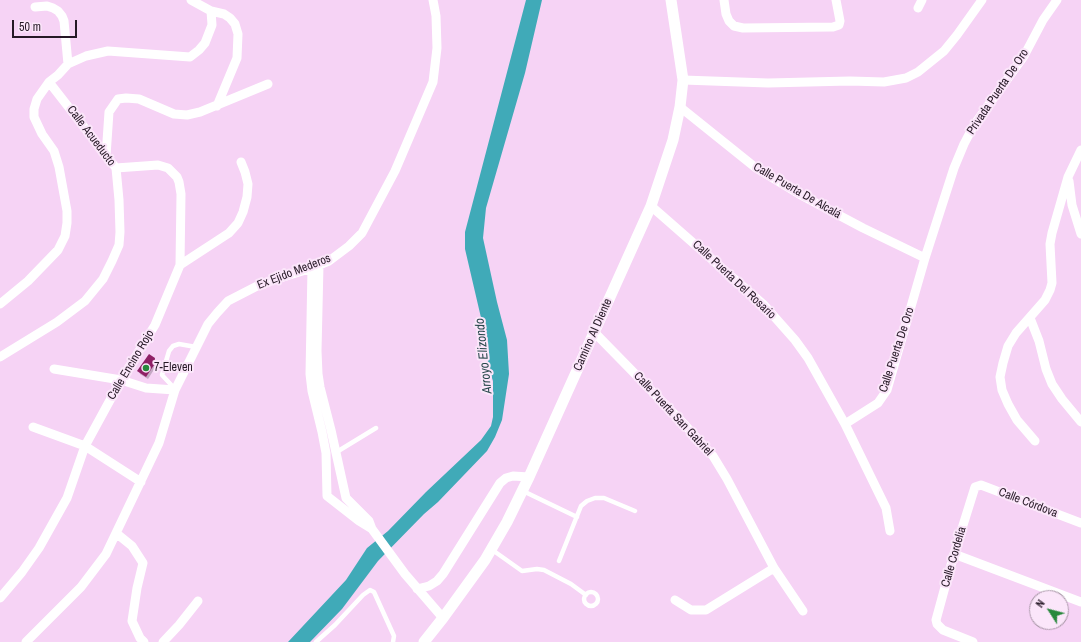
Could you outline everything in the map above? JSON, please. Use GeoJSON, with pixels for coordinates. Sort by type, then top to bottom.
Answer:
{"type":"FeatureCollection","features":[{"type":"Feature","properties":{"kind":"street"},"geometry":{"type":"LineString","coordinates":[[191,0],[211,11],[224,14],[230,18],[238,34],[237,58],[217,106]]}},
{"type":"Feature","properties":{"kind":"street","name":"Ex Ejido Mederos"},"geometry":{"type":"LineString","coordinates":[[26,642],[81,587],[106,554],[159,443],[176,390],[208,324],[228,301],[260,284],[330,261],[349,246],[362,233],[395,171],[433,82],[437,48],[436,16],[433,0]]}},
{"type":"Feature","properties":{"kind":"street","name":"Camino Al Diente"},"geometry":{"type":"LineString","coordinates":[[424,642],[443,618],[491,549],[507,522],[523,491],[651,206],[673,140],[680,107],[683,80],[671,0]]}},
{"type":"Feature","properties":{"kind":"street"},"geometry":{"type":"LineString","coordinates":[[724,0],[726,14],[729,21],[734,26],[742,28],[833,28],[839,24],[840,21],[836,0]]}},
{"type":"Feature","properties":{"kind":"street"},"geometry":{"type":"LineString","coordinates":[[683,80],[768,83],[850,81],[884,82],[900,79],[918,72],[944,50],[957,35],[982,0]]}},
{"type":"Feature","properties":{"kind":"street","name":"Privada Puerta De Oro"},"geometry":{"type":"LineString","coordinates":[[925,258],[954,168],[964,144],[974,125],[1024,56],[1042,20],[1057,0]]}},
{"type":"Feature","properties":{"kind":"street"},"geometry":{"type":"LineString","coordinates":[[36,7],[46,6],[53,8],[62,16],[64,21],[68,64]]}},
{"type":"Feature","properties":{"kind":"street"},"geometry":{"type":"LineString","coordinates":[[0,304],[28,281],[58,250],[65,236],[67,211],[59,167],[54,151],[42,134],[34,117],[34,109],[37,99],[49,82],[68,64],[86,56],[108,50],[190,57],[205,43],[212,25],[211,11]]}},
{"type":"Feature","properties":{"kind":"street","name":"Calle Acueducto"},"geometry":{"type":"LineString","coordinates":[[0,357],[57,322],[85,301],[103,280],[118,245],[120,232],[116,168],[49,82]]}},
{"type":"Feature","properties":{"kind":"street"},"geometry":{"type":"LineString","coordinates":[[106,156],[109,112],[118,99],[139,99],[174,114],[187,116],[217,106],[268,84]]}},
{"type":"Feature","properties":{"kind":"street","name":"Calle Puerta De Alcalá"},"geometry":{"type":"LineString","coordinates":[[680,107],[756,168],[793,191],[863,228],[925,258]]}},
{"type":"Feature","properties":{"kind":"street"},"geometry":{"type":"LineString","coordinates":[[1035,441],[1017,420],[1002,390],[1000,377],[1002,363],[1008,346],[1016,333],[1045,300],[1050,290],[1052,283],[1050,244],[1052,233],[1068,177],[1081,150]]}},
{"type":"Feature","properties":{"kind":"street"},"geometry":{"type":"LineString","coordinates":[[180,265],[229,233],[238,223],[247,197],[245,172],[241,162]]}},
{"type":"Feature","properties":{"kind":"street","name":"Calle Encino Rojo"},"geometry":{"type":"LineString","coordinates":[[0,598],[4,587],[39,548],[67,498],[85,446],[121,380],[155,325],[180,265],[181,194],[177,177],[168,168],[158,165],[116,168]]}},
{"type":"Feature","properties":{"kind":"street"},"geometry":{"type":"LineString","coordinates":[[1068,177],[1072,206],[1081,234]]}},
{"type":"Feature","properties":{"kind":"street","name":"Calle Puerta Del Rosario"},"geometry":{"type":"LineString","coordinates":[[651,206],[764,305],[782,324],[808,358],[845,424],[886,508],[890,531]]}},
{"type":"Feature","properties":{"kind":"street","name":"Calle Puerta De Oro"},"geometry":{"type":"LineString","coordinates":[[845,424],[878,403],[887,390],[925,258]]}},
{"type":"Feature","properties":{"kind":"street"},"geometry":{"type":"LineString","coordinates":[[315,267],[314,352],[310,374],[312,392],[326,453],[327,496],[374,532]]}},
{"type":"Feature","properties":{"kind":"street"},"geometry":{"type":"LineString","coordinates":[[1030,318],[1039,341],[1046,370],[1052,384],[1062,400],[1081,422]]}},
{"type":"Feature","properties":{"kind":"street","name":"Calle Puerta San Gabriel"},"geometry":{"type":"LineString","coordinates":[[594,332],[685,425],[713,456],[727,479],[774,568],[803,611]]}},
{"type":"Feature","properties":{"kind":"street"},"geometry":{"type":"LineString","coordinates":[[314,352],[320,387],[336,453],[340,478],[346,498],[369,521],[374,532],[397,563],[417,589],[443,618]]}},
{"type":"Feature","properties":{"kind":"street"},"geometry":{"type":"LineString","coordinates":[[54,369],[121,380],[146,388],[176,390]]}},
{"type":"Feature","properties":{"kind":"street"},"geometry":{"type":"LineString","coordinates":[[33,427],[85,446],[141,482]]}},
{"type":"Feature","properties":{"kind":"street"},"geometry":{"type":"LineString","coordinates":[[417,589],[437,581],[443,574],[500,483],[506,478],[513,476],[529,477]]}},
{"type":"Feature","properties":{"kind":"street"},"geometry":{"type":"LineString","coordinates":[[326,478],[340,478]]}},
{"type":"Feature","properties":{"kind":"street","name":"Calle Córdova"},"geometry":{"type":"LineString","coordinates":[[975,487],[981,485],[1081,523]]}},
{"type":"Feature","properties":{"kind":"street","name":"Calle Cordelia"},"geometry":{"type":"LineString","coordinates":[[973,642],[939,628],[936,620],[954,554],[975,487]]}},
{"type":"Feature","properties":{"kind":"street"},"geometry":{"type":"LineString","coordinates":[[337,504],[346,498]]}},
{"type":"Feature","properties":{"kind":"street"},"geometry":{"type":"LineString","coordinates":[[116,533],[132,546],[143,563],[137,588],[132,621],[140,638],[144,642]]}},
{"type":"Feature","properties":{"kind":"street"},"geometry":{"type":"LineString","coordinates":[[954,554],[1081,602]]}},
{"type":"Feature","properties":{"kind":"street"},"geometry":{"type":"LineString","coordinates":[[675,600],[691,610],[706,610],[774,568]]}},
{"type":"Feature","properties":{"kind":"street"},"geometry":{"type":"LineString","coordinates":[[163,642],[179,626],[198,601]]}},
{"type":"Feature","properties":{"kind":"lane"},"geometry":{"type":"LineString","coordinates":[[176,390],[162,374],[170,350],[173,346],[179,344],[196,347]]}},
{"type":"Feature","properties":{"kind":"lane"},"geometry":{"type":"LineString","coordinates":[[326,453],[336,453],[376,428]]}},
{"type":"Feature","properties":{"kind":"lane"},"geometry":{"type":"LineString","coordinates":[[523,491],[577,517]]}},
{"type":"Feature","properties":{"kind":"lane"},"geometry":{"type":"LineString","coordinates":[[559,560],[582,506],[587,501],[594,498],[604,498],[635,511]]}},
{"type":"Feature","properties":{"kind":"lane"},"geometry":{"type":"LineString","coordinates":[[491,549],[522,571],[537,569],[544,570],[571,584],[586,595]]}},
{"type":"Feature","properties":{"kind":"lane"},"geometry":{"type":"LineString","coordinates":[[316,642],[336,625],[363,595],[370,590],[374,592],[394,636],[394,642]]}},
{"type":"Feature","properties":{"kind":"water"},"geometry":{"type":"Polygon","coordinates":[[[526,0],[542,0],[525,73],[486,208],[483,238],[507,340],[509,374],[502,420],[487,451],[378,561],[342,609],[310,642],[288,642],[346,580],[367,548],[388,531],[426,492],[481,440],[491,426],[493,417],[493,381],[489,369],[482,322],[465,249],[465,232],[526,0]]]}},
{"type":"Feature","properties":{"kind":"building","name":"7-Eleven"},"geometry":{"type":"Polygon","coordinates":[[[149,354],[155,358],[154,365],[146,377],[137,371],[149,354]]]}},
{"type":"Feature","properties":{"kind":"place","name":"7-Eleven"},"geometry":{"type":"Point","coordinates":[146,368]}},
{"type":"Feature","properties":{"kind":"water label","name":"Arroyo Elizondo"},"geometry":{"type":"Point","coordinates":[484,356]}}]}
